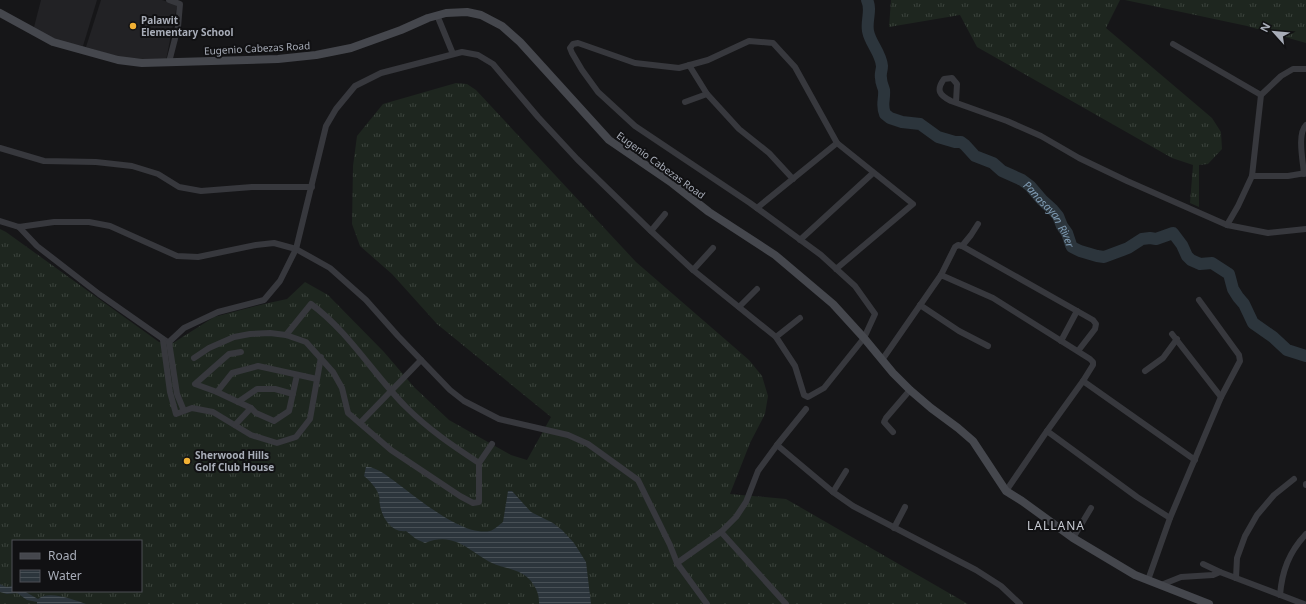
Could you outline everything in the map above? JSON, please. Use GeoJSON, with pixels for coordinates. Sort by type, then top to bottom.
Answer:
{"type":"FeatureCollection","features":[{"type":"Feature","properties":{"kind":"street"},"geometry":{"type":"LineString","coordinates":[[168,62],[178,26],[180,4],[169,0]]}},
{"type":"Feature","properties":{"kind":"street","name":"Eugenio Cabezas Road"},"geometry":{"type":"LineString","coordinates":[[0,13],[53,42],[118,60],[142,63],[278,59],[316,55],[351,48],[437,15],[453,12],[474,13],[492,20],[510,32],[609,140],[672,183],[709,212],[775,256],[832,304],[864,338],[892,373],[931,408],[973,441],[1006,491],[1073,538],[1135,575],[1209,604]]}},
{"type":"Feature","properties":{"kind":"street"},"geometry":{"type":"LineString","coordinates":[[437,15],[453,54]]}},
{"type":"Feature","properties":{"kind":"street"},"geometry":{"type":"LineString","coordinates":[[166,341],[184,328],[218,312],[264,300],[280,281],[296,249],[326,126],[336,109],[355,86],[381,73],[462,52],[470,52],[478,55],[493,64],[538,117],[577,159],[650,230],[693,270],[776,337],[795,366],[804,395],[808,397],[824,388],[864,338],[875,314],[855,286],[836,269],[821,255],[757,208],[635,126],[598,92],[572,53],[571,46],[578,43],[636,63],[679,68],[708,60],[749,41],[773,43],[795,67],[837,143],[913,204],[836,269]]}},
{"type":"Feature","properties":{"kind":"street"},"geometry":{"type":"LineString","coordinates":[[1173,44],[1261,95]]}},
{"type":"Feature","properties":{"kind":"street"},"geometry":{"type":"LineString","coordinates":[[689,65],[707,94],[739,129],[769,153],[793,178]]}},
{"type":"Feature","properties":{"kind":"street"},"geometry":{"type":"LineString","coordinates":[[1227,225],[1252,176],[1261,95],[1270,84],[1293,69],[1306,69]]}},
{"type":"Feature","properties":{"kind":"street"},"geometry":{"type":"LineString","coordinates":[[685,102],[707,94]]}},
{"type":"Feature","properties":{"kind":"street"},"geometry":{"type":"LineString","coordinates":[[956,102],[1007,121],[1041,136],[1079,158],[1127,182],[1227,225],[1268,234],[1306,230]]}},
{"type":"Feature","properties":{"kind":"street"},"geometry":{"type":"LineString","coordinates":[[1252,176],[1288,176],[1305,173],[1301,138],[1302,131],[1306,125]]}},
{"type":"Feature","properties":{"kind":"street"},"geometry":{"type":"LineString","coordinates":[[757,208],[837,143]]}},
{"type":"Feature","properties":{"kind":"street"},"geometry":{"type":"LineString","coordinates":[[0,148],[44,161],[96,162],[132,166],[158,174],[179,187],[201,191],[252,187],[312,187]]}},
{"type":"Feature","properties":{"kind":"street"},"geometry":{"type":"LineString","coordinates":[[800,240],[873,173]]}},
{"type":"Feature","properties":{"kind":"street"},"geometry":{"type":"LineString","coordinates":[[650,230],[665,214]]}},
{"type":"Feature","properties":{"kind":"street"},"geometry":{"type":"LineString","coordinates":[[0,221],[19,227],[54,222],[90,222],[110,226],[178,256],[198,256],[274,243],[296,249],[330,268],[366,300],[421,360],[464,402],[498,419],[568,435],[588,444],[638,480],[670,545],[677,563],[706,604]]}},
{"type":"Feature","properties":{"kind":"street"},"geometry":{"type":"LineString","coordinates":[[962,246],[972,235],[978,224]]}},
{"type":"Feature","properties":{"kind":"street"},"geometry":{"type":"LineString","coordinates":[[19,227],[37,246],[99,294],[166,341],[177,394],[184,411]]}},
{"type":"Feature","properties":{"kind":"street"},"geometry":{"type":"LineString","coordinates":[[882,360],[941,275],[955,246],[958,245],[1093,320],[1096,327],[1078,351]]}},
{"type":"Feature","properties":{"kind":"street"},"geometry":{"type":"LineString","coordinates":[[693,270],[713,248]]}},
{"type":"Feature","properties":{"kind":"street"},"geometry":{"type":"LineString","coordinates":[[941,275],[994,298],[1078,351],[1090,359],[1093,363],[1083,381],[1006,491]]}},
{"type":"Feature","properties":{"kind":"street"},"geometry":{"type":"LineString","coordinates":[[739,307],[757,289]]}},
{"type":"Feature","properties":{"kind":"street"},"geometry":{"type":"LineString","coordinates":[[1148,580],[1170,518],[1221,397],[1240,361],[1239,355],[1199,300]]}},
{"type":"Feature","properties":{"kind":"street"},"geometry":{"type":"LineString","coordinates":[[286,335],[311,304],[342,331],[406,407],[430,429],[479,463]]}},
{"type":"Feature","properties":{"kind":"street"},"geometry":{"type":"LineString","coordinates":[[920,305],[959,331],[988,346]]}},
{"type":"Feature","properties":{"kind":"street"},"geometry":{"type":"LineString","coordinates":[[1061,341],[1077,311]]}},
{"type":"Feature","properties":{"kind":"street"},"geometry":{"type":"LineString","coordinates":[[776,337],[800,318]]}},
{"type":"Feature","properties":{"kind":"street"},"geometry":{"type":"LineString","coordinates":[[194,358],[209,348],[234,337],[250,334],[286,335],[306,342],[333,372],[342,388],[348,413],[391,450],[446,487],[473,503],[479,502],[479,463],[492,444]]}},
{"type":"Feature","properties":{"kind":"street"},"geometry":{"type":"LineString","coordinates":[[1145,371],[1163,358],[1174,337],[1221,397]]}},
{"type":"Feature","properties":{"kind":"street"},"geometry":{"type":"LineString","coordinates":[[166,341],[170,392],[176,414],[192,408],[214,412],[251,435],[277,443],[296,437],[310,419],[321,357]]}},
{"type":"Feature","properties":{"kind":"street"},"geometry":{"type":"LineString","coordinates":[[241,352],[229,354],[195,384],[217,392],[274,421],[290,410],[297,375]]}},
{"type":"Feature","properties":{"kind":"street"},"geometry":{"type":"LineString","coordinates":[[360,423],[421,360]]}},
{"type":"Feature","properties":{"kind":"street"},"geometry":{"type":"LineString","coordinates":[[217,392],[232,373],[258,366],[317,379]]}},
{"type":"Feature","properties":{"kind":"street"},"geometry":{"type":"LineString","coordinates":[[1083,381],[1195,460]]}},
{"type":"Feature","properties":{"kind":"street"},"geometry":{"type":"LineString","coordinates":[[238,402],[257,389],[275,389],[293,394]]}},
{"type":"Feature","properties":{"kind":"street"},"geometry":{"type":"LineString","coordinates":[[893,432],[884,422],[910,390]]}},
{"type":"Feature","properties":{"kind":"street"},"geometry":{"type":"LineString","coordinates":[[235,425],[251,408]]}},
{"type":"Feature","properties":{"kind":"street"},"geometry":{"type":"LineString","coordinates":[[677,563],[721,532],[736,517],[746,502],[758,471],[806,409]]}},
{"type":"Feature","properties":{"kind":"street"},"geometry":{"type":"LineString","coordinates":[[1047,431],[1137,497],[1170,518]]}},
{"type":"Feature","properties":{"kind":"street"},"geometry":{"type":"LineString","coordinates":[[777,445],[832,492],[853,506],[976,570],[1002,586],[1020,604]]}},
{"type":"Feature","properties":{"kind":"street"},"geometry":{"type":"LineString","coordinates":[[832,492],[846,471]]}},
{"type":"Feature","properties":{"kind":"street"},"geometry":{"type":"LineString","coordinates":[[1236,578],[1237,558],[1245,536],[1257,515],[1274,496],[1294,479]]}},
{"type":"Feature","properties":{"kind":"street"},"geometry":{"type":"LineString","coordinates":[[894,528],[905,507]]}},
{"type":"Feature","properties":{"kind":"street"},"geometry":{"type":"LineString","coordinates":[[1073,538],[1090,508]]}},
{"type":"Feature","properties":{"kind":"street"},"geometry":{"type":"LineString","coordinates":[[721,532],[786,604]]}},
{"type":"Feature","properties":{"kind":"street"},"geometry":{"type":"LineString","coordinates":[[1280,595],[1282,579],[1287,563],[1306,534]]}},
{"type":"Feature","properties":{"kind":"street"},"geometry":{"type":"LineString","coordinates":[[1203,564],[1304,604]]}},
{"type":"Feature","properties":{"kind":"street"},"geometry":{"type":"LineString","coordinates":[[1161,585],[1181,577],[1213,575],[1220,572]]}},
{"type":"Feature","properties":{"kind":"shaded area"},"geometry":{"type":"Polygon","coordinates":[[[41,0],[97,0],[83,46],[53,40],[33,31],[41,0]]]}},
{"type":"Feature","properties":{"kind":"shaded area","name":"Palawit Elementary School"},"geometry":{"type":"Polygon","coordinates":[[[101,0],[162,0],[177,5],[166,60],[122,58],[86,47],[101,0]]]}},
{"type":"Feature","properties":{"kind":"green space"},"geometry":{"type":"Polygon","coordinates":[[[891,0],[1120,0],[1106,28],[1212,118],[1221,132],[1222,149],[1208,164],[1199,165],[1199,207],[1190,203],[1193,165],[1172,158],[977,47],[960,15],[889,27],[891,0]]]}},
{"type":"Feature","properties":{"kind":"green space"},"geometry":{"type":"Polygon","coordinates":[[[1125,0],[1306,0],[1306,43],[1247,26],[1125,0]]]}},
{"type":"Feature","properties":{"kind":"green space"},"geometry":{"type":"Polygon","coordinates":[[[456,83],[467,84],[476,90],[636,262],[749,360],[762,376],[768,396],[765,414],[750,443],[730,494],[786,499],[968,604],[0,604],[0,229],[159,342],[173,343],[214,317],[287,299],[305,282],[328,295],[384,352],[414,387],[449,420],[511,455],[527,460],[551,417],[437,324],[392,274],[360,246],[352,224],[353,166],[357,136],[383,104],[456,83]]]}},
{"type":"Feature","properties":{"kind":"water"},"geometry":{"type":"Polygon","coordinates":[[[366,467],[377,469],[384,473],[426,505],[453,522],[466,528],[479,531],[490,531],[495,529],[503,522],[508,491],[512,491],[531,512],[553,523],[574,543],[586,562],[591,604],[539,604],[538,594],[534,585],[523,574],[512,569],[498,566],[461,544],[453,541],[445,539],[425,543],[416,539],[406,531],[396,530],[388,524],[383,515],[377,490],[364,476],[366,467]]]}},
{"type":"Feature","properties":{"kind":"water"},"geometry":{"type":"Polygon","coordinates":[[[0,584],[6,587],[12,586],[12,592],[26,592],[38,599],[48,595],[68,598],[86,604],[37,604],[37,602],[27,600],[17,593],[7,594],[0,592],[0,584]]]}},
{"type":"Feature","properties":{"kind":"waterway","name":"Panasayan River"},"geometry":{"type":"LineString","coordinates":[[867,0],[869,8],[868,31],[880,57],[882,66],[881,76],[884,90],[883,108],[885,114],[890,118],[902,122],[920,124],[938,137],[955,142],[961,142],[975,156],[993,163],[1002,171],[1022,180],[1030,186],[1058,216],[1067,233],[1072,247],[1080,251],[1104,257],[1128,248],[1142,239],[1156,239],[1173,233],[1191,260],[1200,264],[1212,263],[1229,274],[1233,289],[1244,304],[1253,323],[1273,337],[1287,350],[1306,356]]}},
{"type":"Feature","properties":{"kind":"place","name":"Palawit Elementary School"},"geometry":{"type":"Point","coordinates":[133,26]}},
{"type":"Feature","properties":{"kind":"place","name":"Sherwood Hills Golf Club House"},"geometry":{"type":"Point","coordinates":[187,461]}},
{"type":"Feature","properties":{"kind":"district","name":"LALLANA"},"geometry":{"type":"Point","coordinates":[1056,525]}}]}
